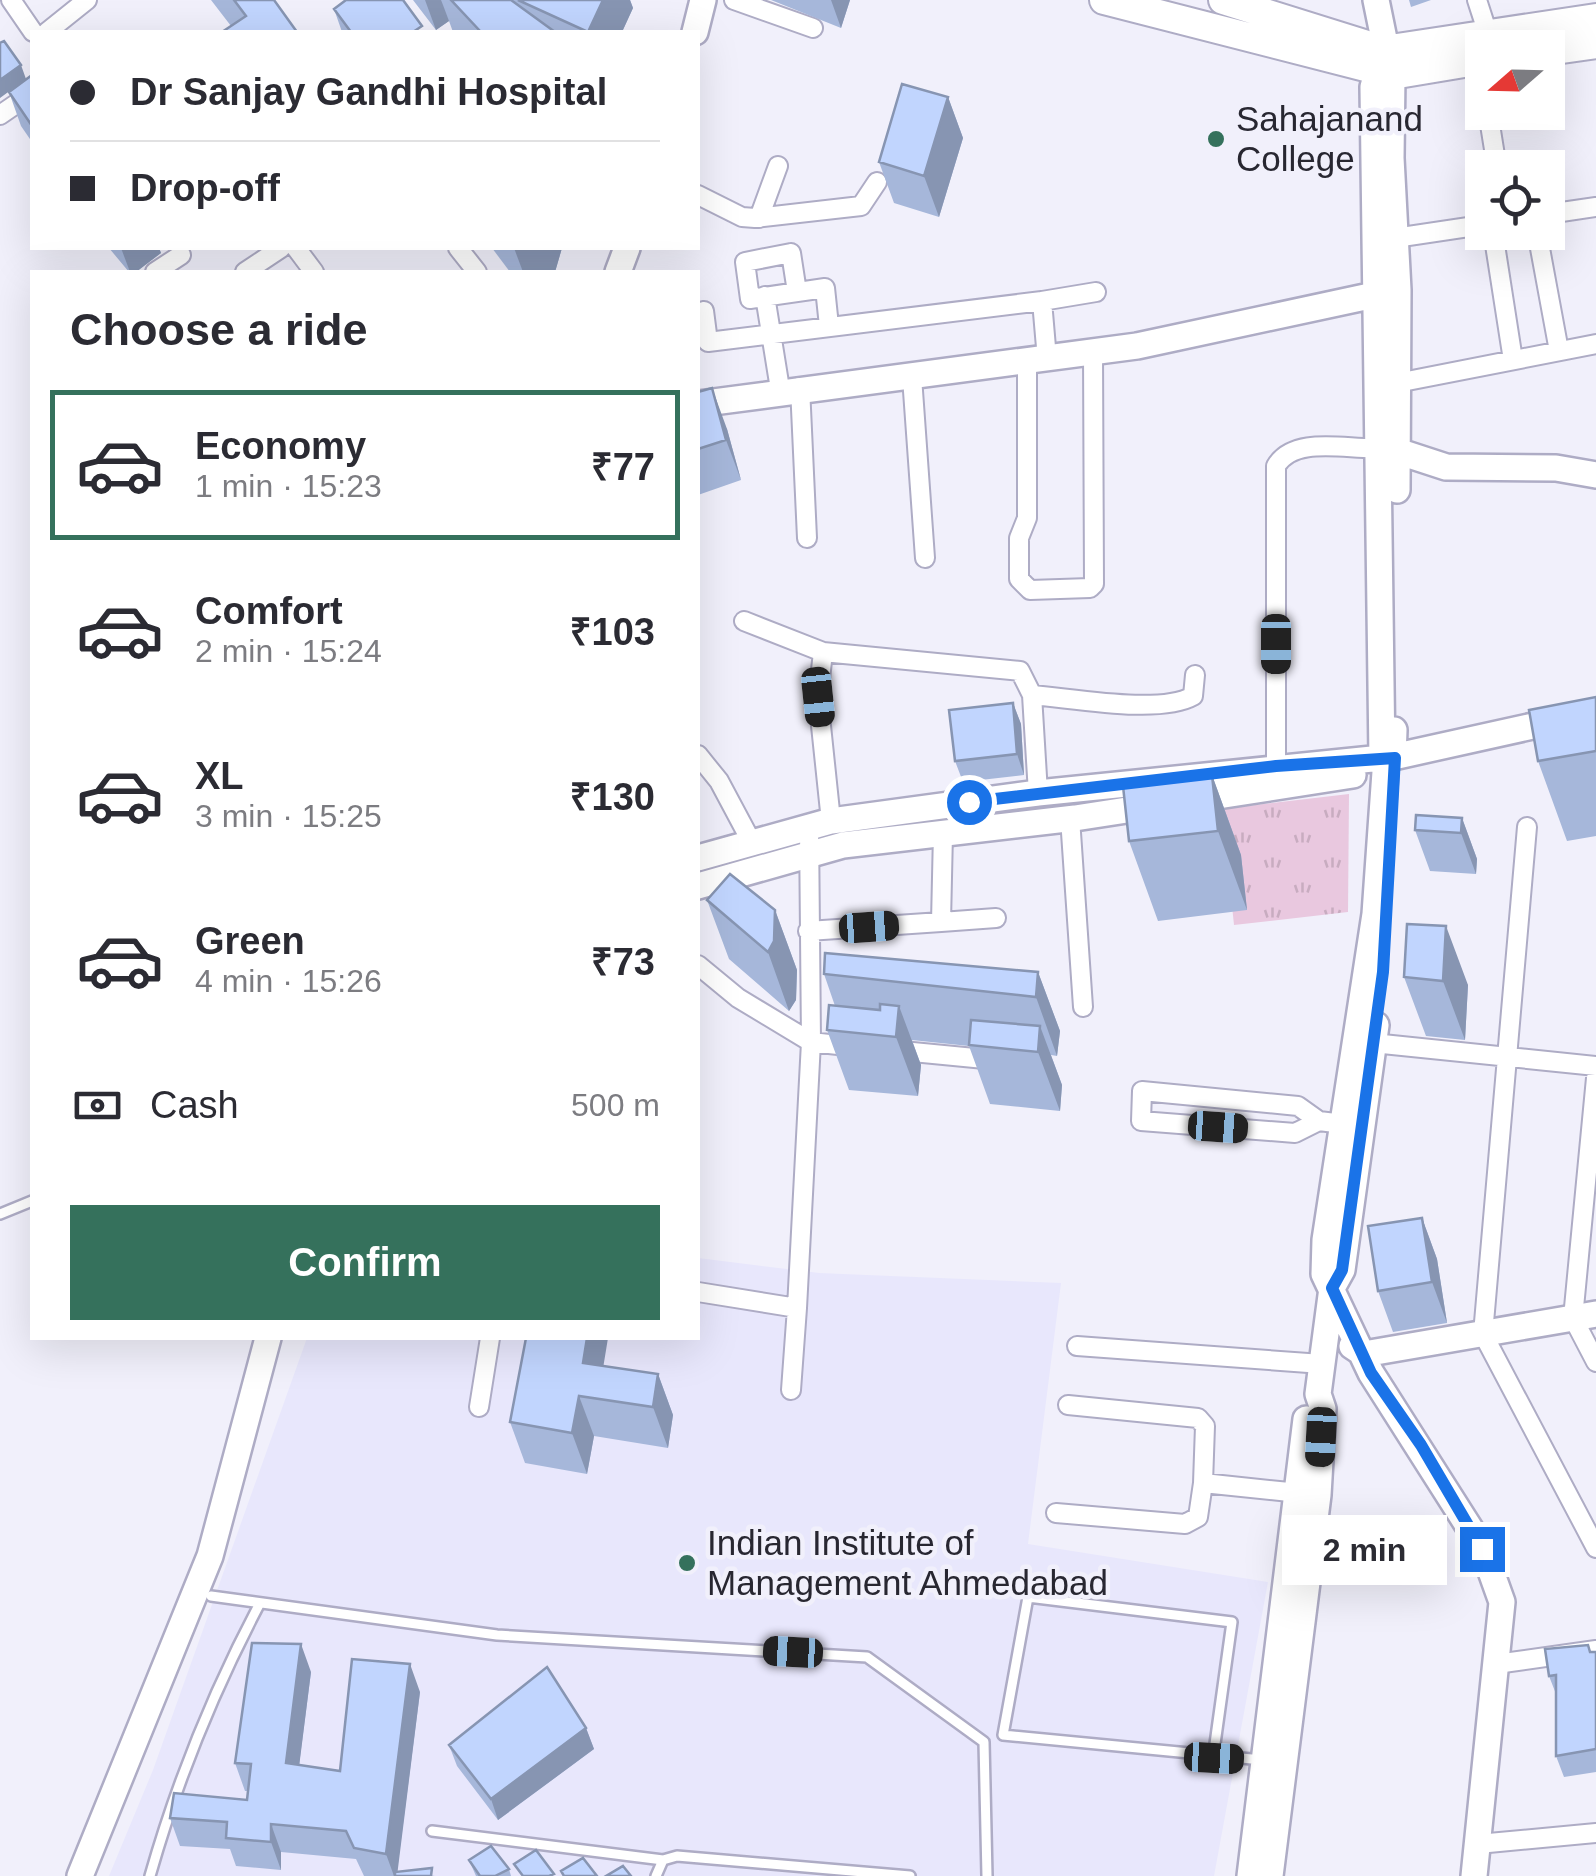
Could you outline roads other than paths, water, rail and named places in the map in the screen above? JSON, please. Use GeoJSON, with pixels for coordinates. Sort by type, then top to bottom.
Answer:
{"type":"FeatureCollection","features":[{"type":"Feature","properties":{"kind":"main road"},"geometry":{"type":"LineString","coordinates":[[1104,0],[1385,61],[1465,60]]}},
{"type":"Feature","properties":{"kind":"main road"},"geometry":{"type":"LineString","coordinates":[[1223,0],[1385,61]]}},
{"type":"Feature","properties":{"kind":"main road"},"geometry":{"type":"LineString","coordinates":[[1564,30],[1596,18]]}},
{"type":"Feature","properties":{"kind":"main road"},"geometry":{"type":"LineString","coordinates":[[1565,49],[1596,44]]}},
{"type":"Feature","properties":{"kind":"street"},"geometry":{"type":"LineString","coordinates":[[12,0],[32,30]]}},
{"type":"Feature","properties":{"kind":"street"},"geometry":{"type":"LineString","coordinates":[[50,30],[87,0]]}},
{"type":"Feature","properties":{"kind":"street"},"geometry":{"type":"LineString","coordinates":[[680,30],[687,0]]}},
{"type":"Feature","properties":{"kind":"street"},"geometry":{"type":"LineString","coordinates":[[696,30],[704,0]]}},
{"type":"Feature","properties":{"kind":"street"},"geometry":{"type":"LineString","coordinates":[[734,0],[812,28]]}},
{"type":"Feature","properties":{"kind":"street"},"geometry":{"type":"LineString","coordinates":[[1270,1876],[1275,1761],[1323,1409],[1318,1394],[1332,1288],[1342,1270],[1389,766],[1387,292],[1395,238],[1385,61],[1376,0]]}},
{"type":"Feature","properties":{"kind":"street"},"geometry":{"type":"LineString","coordinates":[[1477,0],[1480,30]]}},
{"type":"Feature","properties":{"kind":"street"},"geometry":{"type":"LineString","coordinates":[[1385,61],[1374,87],[1396,383],[1388,449]]}},
{"type":"Feature","properties":{"kind":"street"},"geometry":{"type":"LineString","coordinates":[[0,115],[30,94]]}},
{"type":"Feature","properties":{"kind":"street"},"geometry":{"type":"LineString","coordinates":[[759,218],[778,166]]}},
{"type":"Feature","properties":{"kind":"street"},"geometry":{"type":"LineString","coordinates":[[700,196],[742,217],[759,218],[861,206],[877,182]]}},
{"type":"Feature","properties":{"kind":"street"},"geometry":{"type":"LineString","coordinates":[[1565,212],[1596,207]]}},
{"type":"Feature","properties":{"kind":"street"},"geometry":{"type":"LineString","coordinates":[[1395,238],[1465,227]]}},
{"type":"Feature","properties":{"kind":"street"},"geometry":{"type":"LineString","coordinates":[[247,270],[278,250]]}},
{"type":"Feature","properties":{"kind":"street"},"geometry":{"type":"LineString","coordinates":[[460,250],[475,270]]}},
{"type":"Feature","properties":{"kind":"street"},"geometry":{"type":"LineString","coordinates":[[1496,250],[1514,360]]}},
{"type":"Feature","properties":{"kind":"street"},"geometry":{"type":"LineString","coordinates":[[1540,250],[1560,352]]}},
{"type":"Feature","properties":{"kind":"street"},"geometry":{"type":"LineString","coordinates":[[157,270],[178,251]]}},
{"type":"Feature","properties":{"kind":"street"},"geometry":{"type":"LineString","coordinates":[[798,292],[791,253],[745,262],[750,299],[765,296],[798,292],[824,288],[829,326]]}},
{"type":"Feature","properties":{"kind":"street"},"geometry":{"type":"LineString","coordinates":[[704,311],[708,342],[1096,292]]}},
{"type":"Feature","properties":{"kind":"street"},"geometry":{"type":"LineString","coordinates":[[700,404],[790,388],[912,378],[1093,352],[1387,292]]}},
{"type":"Feature","properties":{"kind":"street"},"geometry":{"type":"LineString","coordinates":[[765,296],[790,388],[807,538]]}},
{"type":"Feature","properties":{"kind":"street"},"geometry":{"type":"LineString","coordinates":[[1042,301],[1027,518],[1020,538],[1019,579],[1030,590],[1090,588],[1094,584],[1093,352]]}},
{"type":"Feature","properties":{"kind":"street"},"geometry":{"type":"LineString","coordinates":[[1396,383],[1596,344]]}},
{"type":"Feature","properties":{"kind":"street"},"geometry":{"type":"LineString","coordinates":[[912,378],[925,558]]}},
{"type":"Feature","properties":{"kind":"street"},"geometry":{"type":"LineString","coordinates":[[1276,766],[1276,466],[1284,453],[1296,448],[1388,449],[1446,467],[1556,468],[1596,475]]}},
{"type":"Feature","properties":{"kind":"street"},"geometry":{"type":"LineString","coordinates":[[744,620],[823,652],[1020,671],[1032,696],[1038,793]]}},
{"type":"Feature","properties":{"kind":"street"},"geometry":{"type":"LineString","coordinates":[[792,1390],[811,1042],[807,853],[820,824],[818,697],[823,652]]}},
{"type":"Feature","properties":{"kind":"street"},"geometry":{"type":"LineString","coordinates":[[1032,696],[1140,704],[1186,700],[1194,696],[1195,675]]}},
{"type":"Feature","properties":{"kind":"street"},"geometry":{"type":"LineString","coordinates":[[700,857],[820,824],[1038,793],[1276,766],[1389,766],[1596,712]]}},
{"type":"Feature","properties":{"kind":"street"},"geometry":{"type":"LineString","coordinates":[[700,885],[807,853],[1072,818],[1389,766],[1596,727]]}},
{"type":"Feature","properties":{"kind":"street"},"geometry":{"type":"LineString","coordinates":[[700,758],[752,841]]}},
{"type":"Feature","properties":{"kind":"street"},"geometry":{"type":"LineString","coordinates":[[1072,790],[1083,1006]]}},
{"type":"Feature","properties":{"kind":"street"},"geometry":{"type":"LineString","coordinates":[[1527,827],[1504,1057],[1483,1334],[1596,1548]]}},
{"type":"Feature","properties":{"kind":"street"},"geometry":{"type":"LineString","coordinates":[[941,922],[943,833]]}},
{"type":"Feature","properties":{"kind":"street"},"geometry":{"type":"LineString","coordinates":[[808,931],[996,918]]}},
{"type":"Feature","properties":{"kind":"street"},"geometry":{"type":"LineString","coordinates":[[700,967],[738,998],[811,1042],[1022,1062]]}},
{"type":"Feature","properties":{"kind":"street"},"geometry":{"type":"LineString","coordinates":[[1366,1042],[1596,1066]]}},
{"type":"Feature","properties":{"kind":"street"},"geometry":{"type":"LineString","coordinates":[[1366,1042],[1331,1122],[1324,1274],[1368,1364],[1482,1549],[1502,1602],[1474,1876]]}},
{"type":"Feature","properties":{"kind":"street"},"geometry":{"type":"LineString","coordinates":[[1596,1078],[1584,1316],[1596,1362]]}},
{"type":"Feature","properties":{"kind":"street"},"geometry":{"type":"LineString","coordinates":[[1142,1091],[1298,1106],[1331,1122],[1295,1132],[1141,1121],[1142,1091]]}},
{"type":"Feature","properties":{"kind":"street"},"geometry":{"type":"LineString","coordinates":[[700,1292],[798,1308]]}},
{"type":"Feature","properties":{"kind":"street"},"geometry":{"type":"LineString","coordinates":[[1077,1346],[1368,1364],[1483,1334],[1584,1316]]}},
{"type":"Feature","properties":{"kind":"street"},"geometry":{"type":"LineString","coordinates":[[1327,1330],[1368,1364]]}},
{"type":"Feature","properties":{"kind":"street"},"geometry":{"type":"LineString","coordinates":[[80,1876],[204,1594],[268,1340]]}},
{"type":"Feature","properties":{"kind":"street"},"geometry":{"type":"LineString","coordinates":[[95,1876],[204,1594],[282,1340]]}},
{"type":"Feature","properties":{"kind":"street"},"geometry":{"type":"LineString","coordinates":[[479,1407],[490,1340]]}},
{"type":"Feature","properties":{"kind":"street"},"geometry":{"type":"LineString","coordinates":[[1056,1513],[1184,1524],[1198,1517],[1203,1483],[1205,1426],[1198,1418],[1068,1405]]}},
{"type":"Feature","properties":{"kind":"street"},"geometry":{"type":"LineString","coordinates":[[1203,1483],[1309,1494]]}},
{"type":"Feature","properties":{"kind":"street"},"geometry":{"type":"LineString","coordinates":[[1496,1664],[1596,1650]]}},
{"type":"Feature","properties":{"kind":"street"},"geometry":{"type":"LineString","coordinates":[[1250,1876],[1275,1761]]}},
{"type":"Feature","properties":{"kind":"street"},"geometry":{"type":"LineString","coordinates":[[1478,1844],[1596,1833]]}},
{"type":"Feature","properties":{"kind":"lane"},"geometry":{"type":"LineString","coordinates":[[0,1214],[30,1202]]}},
{"type":"Feature","properties":{"kind":"lane"},"geometry":{"type":"LineString","coordinates":[[204,1594],[498,1635],[866,1657],[984,1742]]}},
{"type":"Feature","properties":{"kind":"lane"},"geometry":{"type":"LineString","coordinates":[[1003,1735],[1028,1597],[1232,1622],[1214,1758]]}},
{"type":"Feature","properties":{"kind":"lane"},"geometry":{"type":"LineString","coordinates":[[150,1876],[170,1802],[228,1664],[260,1603]]}},
{"type":"Feature","properties":{"kind":"lane"},"geometry":{"type":"LineString","coordinates":[[984,1742],[1003,1735],[1275,1761]]}},
{"type":"Feature","properties":{"kind":"lane"},"geometry":{"type":"LineString","coordinates":[[984,1742],[986,1876]]}},
{"type":"Feature","properties":{"kind":"lane"},"geometry":{"type":"LineString","coordinates":[[432,1831],[663,1860],[678,1856],[910,1876]]}},
{"type":"Feature","properties":{"kind":"lane"},"geometry":{"type":"LineString","coordinates":[[656,1876],[663,1860]]}},
{"type":"Feature","properties":{"kind":"place","name":"Sahajanand College"},"geometry":{"type":"Point","coordinates":[1216,139]}},
{"type":"Feature","properties":{"kind":"place","name":"Indian Institute of Management Ahmedabad"},"geometry":{"type":"Point","coordinates":[687,1563]}}]}
